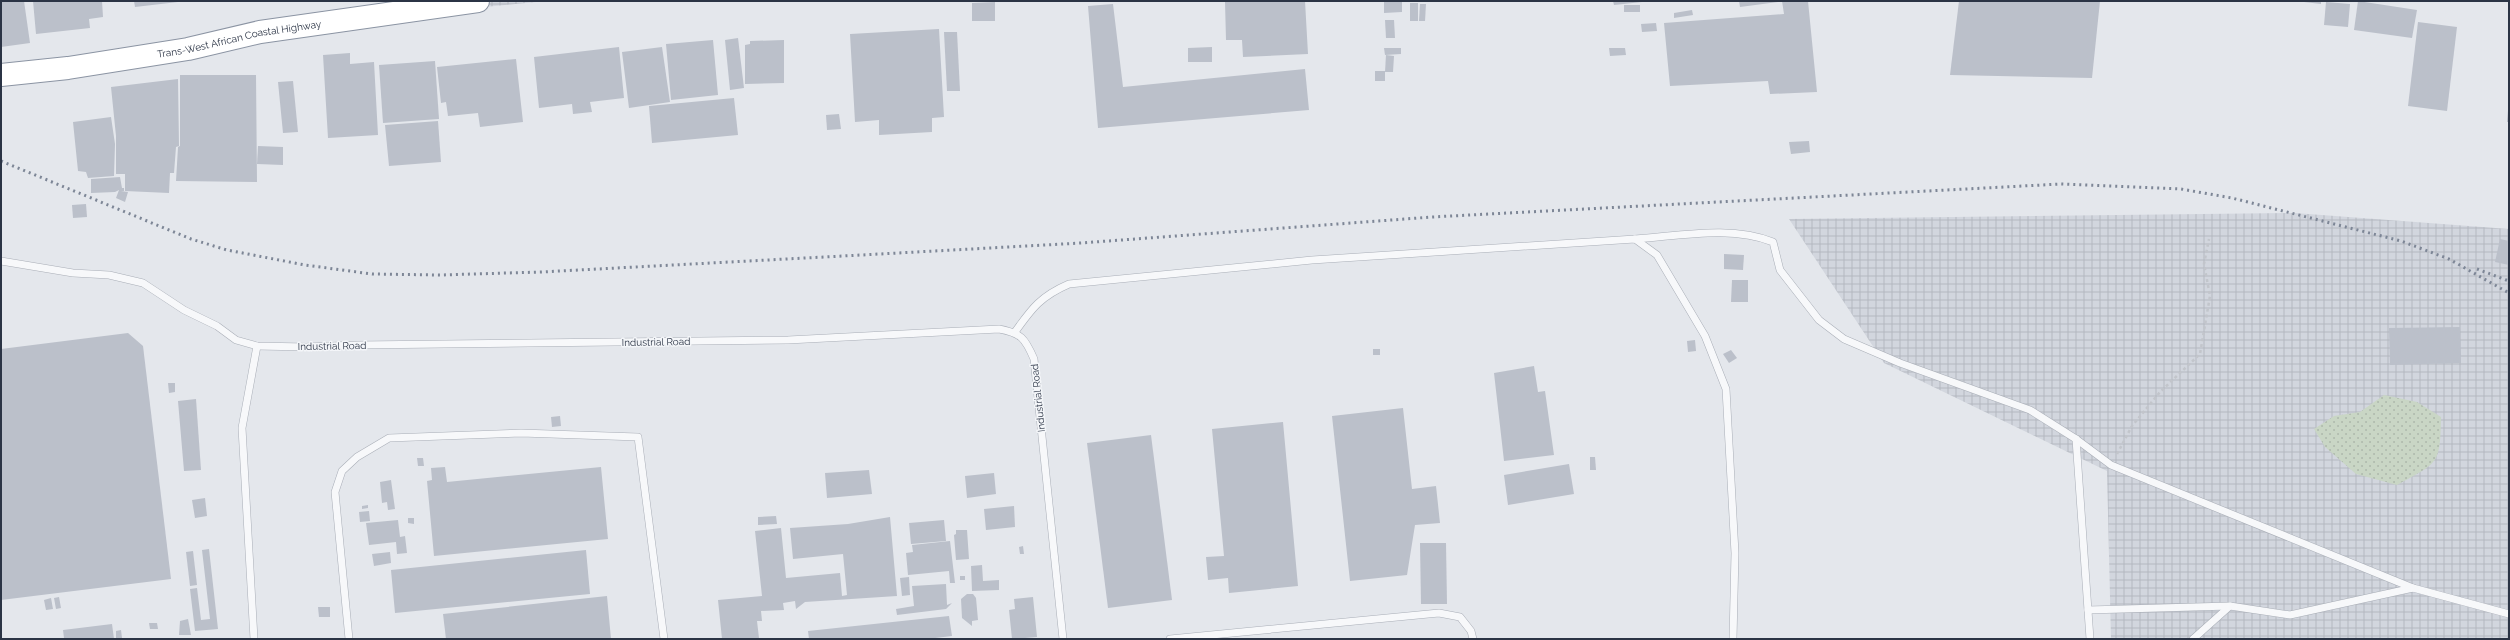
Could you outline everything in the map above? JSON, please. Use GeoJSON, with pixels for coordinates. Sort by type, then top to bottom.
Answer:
{"type":"FeatureCollection","features":[{"type":"Feature","properties":{"kind":"highway","name":"Trans-West African Coastal Highway"},"geometry":{"type":"LineString","coordinates":[[1,75],[76,66],[188,49],[260,32],[478,1]]}},
{"type":"Feature","properties":{"kind":"lane"},"geometry":{"type":"LineString","coordinates":[[1015,332],[1034,306],[1049,293],[1069,284],[1312,260],[1718,233],[1754,235],[1773,242],[1780,270],[1819,320],[1844,339],[1900,363],[2030,410],[2076,439],[2111,465],[2413,588],[2509,614]]}},
{"type":"Feature","properties":{"kind":"lane"},"geometry":{"type":"LineString","coordinates":[[1635,239],[1657,254],[1705,336],[1726,389],[1735,553],[1733,639]]}},
{"type":"Feature","properties":{"kind":"lane","name":"Industrial Road"},"geometry":{"type":"LineString","coordinates":[[1,261],[73,273],[109,275],[143,283],[184,310],[217,326],[236,340],[257,346],[306,347],[358,345],[780,340],[999,329],[1015,332],[1026,342],[1034,359],[1063,639]]}},
{"type":"Feature","properties":{"kind":"lane"},"geometry":{"type":"LineString","coordinates":[[254,639],[242,428],[257,346]]}},
{"type":"Feature","properties":{"kind":"lane"},"geometry":{"type":"LineString","coordinates":[[350,639],[335,492],[342,471],[357,457],[389,438],[521,433],[638,437],[664,639]]}},
{"type":"Feature","properties":{"kind":"lane"},"geometry":{"type":"LineString","coordinates":[[2076,439],[2090,639]]}},
{"type":"Feature","properties":{"kind":"lane"},"geometry":{"type":"LineString","coordinates":[[2088,610],[2230,606],[2290,615],[2413,588]]}},
{"type":"Feature","properties":{"kind":"lane"},"geometry":{"type":"LineString","coordinates":[[2193,639],[2230,606]]}},
{"type":"Feature","properties":{"kind":"lane"},"geometry":{"type":"LineString","coordinates":[[1170,639],[1439,613],[1460,617],[1471,631],[1473,639]]}},
{"type":"Feature","properties":{"kind":"path"},"geometry":{"type":"LineString","coordinates":[[2111,465],[2132,426],[2160,392],[2200,354],[2210,296],[2204,264],[2209,239]]}},
{"type":"Feature","properties":{"kind":"shaded area"},"geometry":{"type":"Polygon","coordinates":[[[477,1],[546,1],[475,8],[477,1]]]}},
{"type":"Feature","properties":{"kind":"shaded area"},"geometry":{"type":"Polygon","coordinates":[[[2295,213],[2509,229],[2509,639],[2111,639],[2107,471],[1884,363],[1789,219],[2295,213]]]}},
{"type":"Feature","properties":{"kind":"green space"},"geometry":{"type":"Polygon","coordinates":[[[2384,395],[2417,402],[2441,417],[2441,433],[2438,454],[2429,466],[2397,485],[2356,474],[2325,447],[2314,429],[2334,416],[2360,412],[2384,395]]]}},
{"type":"Feature","properties":{"kind":"building"},"geometry":{"type":"Polygon","coordinates":[[[1,1],[24,1],[30,43],[1,47],[1,1]]]}},
{"type":"Feature","properties":{"kind":"building"},"geometry":{"type":"Polygon","coordinates":[[[33,1],[102,1],[103,17],[89,19],[90,28],[36,34],[33,1]]]}},
{"type":"Feature","properties":{"kind":"building"},"geometry":{"type":"Polygon","coordinates":[[[134,1],[178,1],[178,2],[135,7],[134,1]]]}},
{"type":"Feature","properties":{"kind":"building"},"geometry":{"type":"Polygon","coordinates":[[[1305,1],[1308,54],[1243,57],[1242,40],[1226,40],[1225,2],[1305,1]]]}},
{"type":"Feature","properties":{"kind":"building"},"geometry":{"type":"Polygon","coordinates":[[[1384,1],[1402,1],[1402,12],[1384,13],[1384,1]]]}},
{"type":"Feature","properties":{"kind":"building"},"geometry":{"type":"Polygon","coordinates":[[[1613,1],[1642,1],[1642,2],[1614,5],[1613,1]]]}},
{"type":"Feature","properties":{"kind":"building"},"geometry":{"type":"Polygon","coordinates":[[[1739,1],[1778,1],[1778,2],[1740,7],[1739,1]]]}},
{"type":"Feature","properties":{"kind":"building"},"geometry":{"type":"Polygon","coordinates":[[[1782,1],[1808,1],[1817,92],[1770,94],[1768,81],[1670,86],[1664,23],[1784,14],[1782,1]]]}},
{"type":"Feature","properties":{"kind":"building"},"geometry":{"type":"Polygon","coordinates":[[[1959,1],[2100,1],[2092,78],[1950,75],[1959,1]]]}},
{"type":"Feature","properties":{"kind":"building"},"geometry":{"type":"Polygon","coordinates":[[[2321,1],[2321,4],[2304,2],[2321,1]]]}},
{"type":"Feature","properties":{"kind":"building"},"geometry":{"type":"Polygon","coordinates":[[[2358,1],[2417,10],[2412,38],[2354,30],[2358,1]]]}},
{"type":"Feature","properties":{"kind":"building"},"geometry":{"type":"Polygon","coordinates":[[[995,2],[995,21],[972,21],[972,3],[995,2]]]}},
{"type":"Feature","properties":{"kind":"building"},"geometry":{"type":"Polygon","coordinates":[[[2326,2],[2350,4],[2348,27],[2324,25],[2326,2]]]}},
{"type":"Feature","properties":{"kind":"building"},"geometry":{"type":"Polygon","coordinates":[[[1410,3],[1418,3],[1418,21],[1410,21],[1410,3]]]}},
{"type":"Feature","properties":{"kind":"building"},"geometry":{"type":"Polygon","coordinates":[[[1113,4],[1123,87],[1305,69],[1309,110],[1098,128],[1088,6],[1113,4]]]}},
{"type":"Feature","properties":{"kind":"building"},"geometry":{"type":"Polygon","coordinates":[[[1420,4],[1426,4],[1425,21],[1419,21],[1420,4]]]}},
{"type":"Feature","properties":{"kind":"building"},"geometry":{"type":"Polygon","coordinates":[[[1624,5],[1640,5],[1640,12],[1624,12],[1624,5]]]}},
{"type":"Feature","properties":{"kind":"building"},"geometry":{"type":"Polygon","coordinates":[[[1692,10],[1693,15],[1674,18],[1674,13],[1692,10]]]}},
{"type":"Feature","properties":{"kind":"building"},"geometry":{"type":"Polygon","coordinates":[[[1385,20],[1394,20],[1395,38],[1386,38],[1385,20]]]}},
{"type":"Feature","properties":{"kind":"building"},"geometry":{"type":"Polygon","coordinates":[[[2418,22],[2457,27],[2447,111],[2408,106],[2418,22]]]}},
{"type":"Feature","properties":{"kind":"building"},"geometry":{"type":"Polygon","coordinates":[[[1656,23],[1657,31],[1642,32],[1641,24],[1656,23]]]}},
{"type":"Feature","properties":{"kind":"building"},"geometry":{"type":"Polygon","coordinates":[[[939,29],[944,117],[932,118],[932,132],[879,135],[879,120],[855,122],[850,34],[939,29]]]}},
{"type":"Feature","properties":{"kind":"building"},"geometry":{"type":"Polygon","coordinates":[[[944,32],[957,32],[960,91],[947,91],[944,32]]]}},
{"type":"Feature","properties":{"kind":"building"},"geometry":{"type":"Polygon","coordinates":[[[738,38],[744,88],[730,90],[725,40],[738,38]]]}},
{"type":"Feature","properties":{"kind":"building"},"geometry":{"type":"Polygon","coordinates":[[[713,40],[718,95],[671,100],[666,44],[713,40]]]}},
{"type":"Feature","properties":{"kind":"building"},"geometry":{"type":"Polygon","coordinates":[[[784,40],[784,83],[745,84],[745,45],[750,44],[750,41],[784,40]]]}},
{"type":"Feature","properties":{"kind":"building"},"geometry":{"type":"Polygon","coordinates":[[[619,47],[624,98],[590,102],[592,112],[573,114],[572,104],[539,108],[534,57],[619,47]]]}},
{"type":"Feature","properties":{"kind":"building"},"geometry":{"type":"Polygon","coordinates":[[[662,47],[670,102],[629,108],[622,52],[662,47]]]}},
{"type":"Feature","properties":{"kind":"building"},"geometry":{"type":"Polygon","coordinates":[[[1212,47],[1212,62],[1188,62],[1188,48],[1212,47]]]}},
{"type":"Feature","properties":{"kind":"building"},"geometry":{"type":"Polygon","coordinates":[[[1384,48],[1401,48],[1401,54],[1385,55],[1384,48]]]}},
{"type":"Feature","properties":{"kind":"building"},"geometry":{"type":"Polygon","coordinates":[[[1609,48],[1625,48],[1626,55],[1610,56],[1609,48]]]}},
{"type":"Feature","properties":{"kind":"building"},"geometry":{"type":"Polygon","coordinates":[[[350,53],[350,64],[374,62],[378,135],[328,138],[323,55],[350,53]]]}},
{"type":"Feature","properties":{"kind":"building"},"geometry":{"type":"Polygon","coordinates":[[[1386,55],[1394,56],[1393,72],[1385,72],[1386,55]]]}},
{"type":"Feature","properties":{"kind":"building"},"geometry":{"type":"Polygon","coordinates":[[[516,59],[523,122],[480,127],[478,113],[448,116],[446,102],[441,103],[437,67],[516,59]]]}},
{"type":"Feature","properties":{"kind":"building"},"geometry":{"type":"Polygon","coordinates":[[[435,61],[439,119],[383,123],[379,65],[435,61]]]}},
{"type":"Feature","properties":{"kind":"building"},"geometry":{"type":"Polygon","coordinates":[[[1375,71],[1385,71],[1385,81],[1375,81],[1375,71]]]}},
{"type":"Feature","properties":{"kind":"building"},"geometry":{"type":"Polygon","coordinates":[[[180,75],[256,75],[257,182],[176,181],[178,147],[180,146],[180,75]]]}},
{"type":"Feature","properties":{"kind":"building"},"geometry":{"type":"Polygon","coordinates":[[[178,79],[179,146],[176,147],[174,173],[170,173],[169,193],[125,191],[125,174],[116,174],[116,136],[111,87],[178,79]]]}},
{"type":"Feature","properties":{"kind":"building"},"geometry":{"type":"Polygon","coordinates":[[[293,81],[298,132],[283,133],[278,82],[293,81]]]}},
{"type":"Feature","properties":{"kind":"building"},"geometry":{"type":"Polygon","coordinates":[[[734,98],[738,135],[652,143],[649,106],[734,98]]]}},
{"type":"Feature","properties":{"kind":"building"},"geometry":{"type":"Polygon","coordinates":[[[2508,110],[2509,122],[2507,122],[2508,110]]]}},
{"type":"Feature","properties":{"kind":"building"},"geometry":{"type":"Polygon","coordinates":[[[839,114],[841,129],[827,130],[826,115],[839,114]]]}},
{"type":"Feature","properties":{"kind":"building"},"geometry":{"type":"Polygon","coordinates":[[[111,117],[115,144],[114,176],[88,178],[86,172],[78,171],[73,122],[111,117]]]}},
{"type":"Feature","properties":{"kind":"building"},"geometry":{"type":"Polygon","coordinates":[[[438,121],[441,162],[389,166],[385,125],[438,121]]]}},
{"type":"Feature","properties":{"kind":"building"},"geometry":{"type":"Polygon","coordinates":[[[1809,141],[1810,152],[1791,154],[1789,142],[1809,141]]]}},
{"type":"Feature","properties":{"kind":"building"},"geometry":{"type":"Polygon","coordinates":[[[258,146],[283,147],[283,165],[257,164],[258,146]]]}},
{"type":"Feature","properties":{"kind":"building"},"geometry":{"type":"Polygon","coordinates":[[[120,177],[122,188],[124,188],[124,191],[121,191],[128,192],[125,202],[116,198],[119,190],[115,192],[91,193],[91,179],[120,177]]]}},
{"type":"Feature","properties":{"kind":"building"},"geometry":{"type":"Polygon","coordinates":[[[86,204],[87,217],[73,218],[72,205],[86,204]]]}},
{"type":"Feature","properties":{"kind":"building"},"geometry":{"type":"Polygon","coordinates":[[[2500,239],[2509,241],[2509,265],[2495,262],[2500,239]]]}},
{"type":"Feature","properties":{"kind":"building"},"geometry":{"type":"Polygon","coordinates":[[[1724,254],[1744,255],[1743,270],[1724,269],[1724,254]]]}},
{"type":"Feature","properties":{"kind":"building"},"geometry":{"type":"Polygon","coordinates":[[[1732,280],[1748,280],[1748,302],[1731,302],[1732,280]]]}},
{"type":"Feature","properties":{"kind":"building"},"geometry":{"type":"Polygon","coordinates":[[[2460,327],[2461,363],[2390,365],[2389,328],[2460,327]]]}},
{"type":"Feature","properties":{"kind":"building"},"geometry":{"type":"Polygon","coordinates":[[[128,333],[143,346],[171,579],[1,600],[1,349],[128,333]]]}},
{"type":"Feature","properties":{"kind":"building"},"geometry":{"type":"Polygon","coordinates":[[[1695,340],[1696,351],[1688,352],[1687,341],[1695,340]]]}},
{"type":"Feature","properties":{"kind":"building"},"geometry":{"type":"Polygon","coordinates":[[[1373,349],[1380,349],[1380,355],[1373,355],[1373,349]]]}},
{"type":"Feature","properties":{"kind":"building"},"geometry":{"type":"Polygon","coordinates":[[[1731,350],[1737,358],[1729,363],[1723,354],[1731,350]]]}},
{"type":"Feature","properties":{"kind":"building"},"geometry":{"type":"Polygon","coordinates":[[[1534,366],[1538,392],[1545,391],[1554,455],[1504,461],[1494,373],[1534,366]]]}},
{"type":"Feature","properties":{"kind":"building"},"geometry":{"type":"Polygon","coordinates":[[[168,383],[175,383],[175,392],[169,393],[168,383]]]}},
{"type":"Feature","properties":{"kind":"building"},"geometry":{"type":"Polygon","coordinates":[[[196,399],[201,470],[184,471],[178,401],[196,399]]]}},
{"type":"Feature","properties":{"kind":"building"},"geometry":{"type":"Polygon","coordinates":[[[1403,408],[1412,489],[1436,486],[1440,523],[1415,525],[1407,575],[1350,581],[1332,416],[1403,408]]]}},
{"type":"Feature","properties":{"kind":"building"},"geometry":{"type":"Polygon","coordinates":[[[560,416],[561,426],[552,427],[551,417],[560,416]]]}},
{"type":"Feature","properties":{"kind":"building"},"geometry":{"type":"Polygon","coordinates":[[[1283,422],[1298,586],[1229,593],[1228,578],[1208,580],[1206,557],[1224,556],[1212,429],[1283,422]]]}},
{"type":"Feature","properties":{"kind":"building"},"geometry":{"type":"Polygon","coordinates":[[[1151,435],[1172,600],[1108,608],[1087,443],[1151,435]]]}},
{"type":"Feature","properties":{"kind":"building"},"geometry":{"type":"Polygon","coordinates":[[[1590,457],[1595,457],[1596,470],[1590,470],[1590,457]]]}},
{"type":"Feature","properties":{"kind":"building"},"geometry":{"type":"Polygon","coordinates":[[[417,458],[423,458],[424,466],[418,466],[417,458]]]}},
{"type":"Feature","properties":{"kind":"building"},"geometry":{"type":"Polygon","coordinates":[[[1569,464],[1574,494],[1508,505],[1504,475],[1569,464]]]}},
{"type":"Feature","properties":{"kind":"building"},"geometry":{"type":"Polygon","coordinates":[[[445,467],[447,482],[601,467],[608,539],[434,556],[427,481],[432,480],[431,468],[445,467]]]}},
{"type":"Feature","properties":{"kind":"building"},"geometry":{"type":"Polygon","coordinates":[[[869,470],[872,494],[827,498],[825,473],[869,470]]]}},
{"type":"Feature","properties":{"kind":"building"},"geometry":{"type":"Polygon","coordinates":[[[994,473],[996,494],[967,498],[965,476],[994,473]]]}},
{"type":"Feature","properties":{"kind":"building"},"geometry":{"type":"Polygon","coordinates":[[[391,480],[395,509],[388,510],[387,502],[382,503],[380,482],[391,480]]]}},
{"type":"Feature","properties":{"kind":"building"},"geometry":{"type":"Polygon","coordinates":[[[205,498],[207,516],[195,518],[192,500],[205,498]]]}},
{"type":"Feature","properties":{"kind":"building"},"geometry":{"type":"Polygon","coordinates":[[[368,505],[368,508],[362,509],[362,506],[368,505]]]}},
{"type":"Feature","properties":{"kind":"building"},"geometry":{"type":"Polygon","coordinates":[[[1014,506],[1015,527],[986,530],[984,509],[1014,506]]]}},
{"type":"Feature","properties":{"kind":"building"},"geometry":{"type":"Polygon","coordinates":[[[369,511],[370,521],[360,522],[359,512],[369,511]]]}},
{"type":"Feature","properties":{"kind":"building"},"geometry":{"type":"Polygon","coordinates":[[[776,516],[777,524],[758,525],[758,517],[776,516]]]}},
{"type":"Feature","properties":{"kind":"building"},"geometry":{"type":"Polygon","coordinates":[[[890,517],[897,596],[805,602],[796,609],[795,601],[783,603],[784,610],[761,611],[762,621],[757,621],[759,638],[722,639],[718,600],[762,596],[755,531],[781,528],[786,578],[840,573],[842,596],[847,595],[843,554],[793,559],[790,528],[848,524],[890,517]]]}},
{"type":"Feature","properties":{"kind":"building"},"geometry":{"type":"Polygon","coordinates":[[[408,518],[414,518],[414,524],[408,523],[408,518]]]}},
{"type":"Feature","properties":{"kind":"building"},"geometry":{"type":"Polygon","coordinates":[[[398,520],[400,537],[405,536],[407,553],[397,554],[396,542],[369,545],[366,523],[398,520]]]}},
{"type":"Feature","properties":{"kind":"building"},"geometry":{"type":"Polygon","coordinates":[[[944,520],[946,541],[911,544],[909,523],[944,520]]]}},
{"type":"Feature","properties":{"kind":"building"},"geometry":{"type":"Polygon","coordinates":[[[956,530],[967,530],[969,559],[956,560],[954,535],[956,534],[956,530]]]}},
{"type":"Feature","properties":{"kind":"building"},"geometry":{"type":"Polygon","coordinates":[[[950,541],[955,583],[950,583],[949,571],[908,575],[906,553],[913,552],[912,545],[950,541]]]}},
{"type":"Feature","properties":{"kind":"building"},"geometry":{"type":"Polygon","coordinates":[[[1420,543],[1446,543],[1447,604],[1421,604],[1420,543]]]}},
{"type":"Feature","properties":{"kind":"building"},"geometry":{"type":"Polygon","coordinates":[[[1023,546],[1024,554],[1020,554],[1019,547],[1023,546]]]}},
{"type":"Feature","properties":{"kind":"building"},"geometry":{"type":"Polygon","coordinates":[[[209,549],[218,629],[195,631],[190,589],[197,588],[201,620],[210,619],[202,550],[209,549]]]}},
{"type":"Feature","properties":{"kind":"building"},"geometry":{"type":"Polygon","coordinates":[[[586,550],[590,594],[395,613],[391,570],[586,550]]]}},
{"type":"Feature","properties":{"kind":"building"},"geometry":{"type":"Polygon","coordinates":[[[193,551],[197,585],[190,586],[186,552],[193,551]]]}},
{"type":"Feature","properties":{"kind":"building"},"geometry":{"type":"Polygon","coordinates":[[[390,552],[391,563],[374,566],[372,554],[390,552]]]}},
{"type":"Feature","properties":{"kind":"building"},"geometry":{"type":"Polygon","coordinates":[[[982,565],[983,581],[999,580],[999,590],[972,591],[971,566],[982,565]]]}},
{"type":"Feature","properties":{"kind":"building"},"geometry":{"type":"Polygon","coordinates":[[[960,576],[965,576],[965,580],[960,580],[960,576]]]}},
{"type":"Feature","properties":{"kind":"building"},"geometry":{"type":"Polygon","coordinates":[[[909,577],[910,595],[902,596],[900,578],[909,577]]]}},
{"type":"Feature","properties":{"kind":"building"},"geometry":{"type":"Polygon","coordinates":[[[946,584],[947,605],[952,603],[946,609],[897,615],[896,609],[914,606],[912,586],[946,584]]]}},
{"type":"Feature","properties":{"kind":"building"},"geometry":{"type":"Polygon","coordinates":[[[967,594],[973,594],[976,598],[978,620],[972,621],[972,626],[962,618],[961,599],[967,594]]]}},
{"type":"Feature","properties":{"kind":"building"},"geometry":{"type":"Polygon","coordinates":[[[607,596],[611,639],[446,639],[443,614],[607,596]]]}},
{"type":"Feature","properties":{"kind":"building"},"geometry":{"type":"Polygon","coordinates":[[[59,597],[61,608],[56,609],[54,598],[59,597]]]}},
{"type":"Feature","properties":{"kind":"building"},"geometry":{"type":"Polygon","coordinates":[[[1033,597],[1037,637],[1012,639],[1009,610],[1015,609],[1014,599],[1033,597]]]}},
{"type":"Feature","properties":{"kind":"building"},"geometry":{"type":"Polygon","coordinates":[[[51,598],[53,609],[46,610],[44,600],[51,598]]]}},
{"type":"Feature","properties":{"kind":"building"},"geometry":{"type":"Polygon","coordinates":[[[318,607],[330,607],[330,617],[319,617],[318,607]]]}},
{"type":"Feature","properties":{"kind":"building"},"geometry":{"type":"Polygon","coordinates":[[[949,616],[952,636],[927,639],[809,639],[808,631],[949,616]]]}},
{"type":"Feature","properties":{"kind":"building"},"geometry":{"type":"Polygon","coordinates":[[[188,619],[191,635],[179,635],[180,621],[188,619]]]}},
{"type":"Feature","properties":{"kind":"building"},"geometry":{"type":"Polygon","coordinates":[[[149,623],[157,623],[158,629],[150,629],[149,623]]]}},
{"type":"Feature","properties":{"kind":"building"},"geometry":{"type":"Polygon","coordinates":[[[112,624],[114,639],[60,639],[64,638],[63,630],[112,624]]]}},
{"type":"Feature","properties":{"kind":"building"},"geometry":{"type":"Polygon","coordinates":[[[121,630],[122,638],[116,638],[116,631],[121,630]]]}},
{"type":"Feature","properties":{"kind":"railway"},"geometry":{"type":"LineString","coordinates":[[1,161],[191,239],[227,250],[305,265],[372,274],[440,275],[541,272],[843,256],[1081,243],[1432,217],[2061,184],[2181,189],[2232,198],[2401,241],[2449,259],[2509,293]]}},
{"type":"Feature","properties":{"kind":"railway"},"geometry":{"type":"LineString","coordinates":[[2477,269],[2509,281]]}}]}
